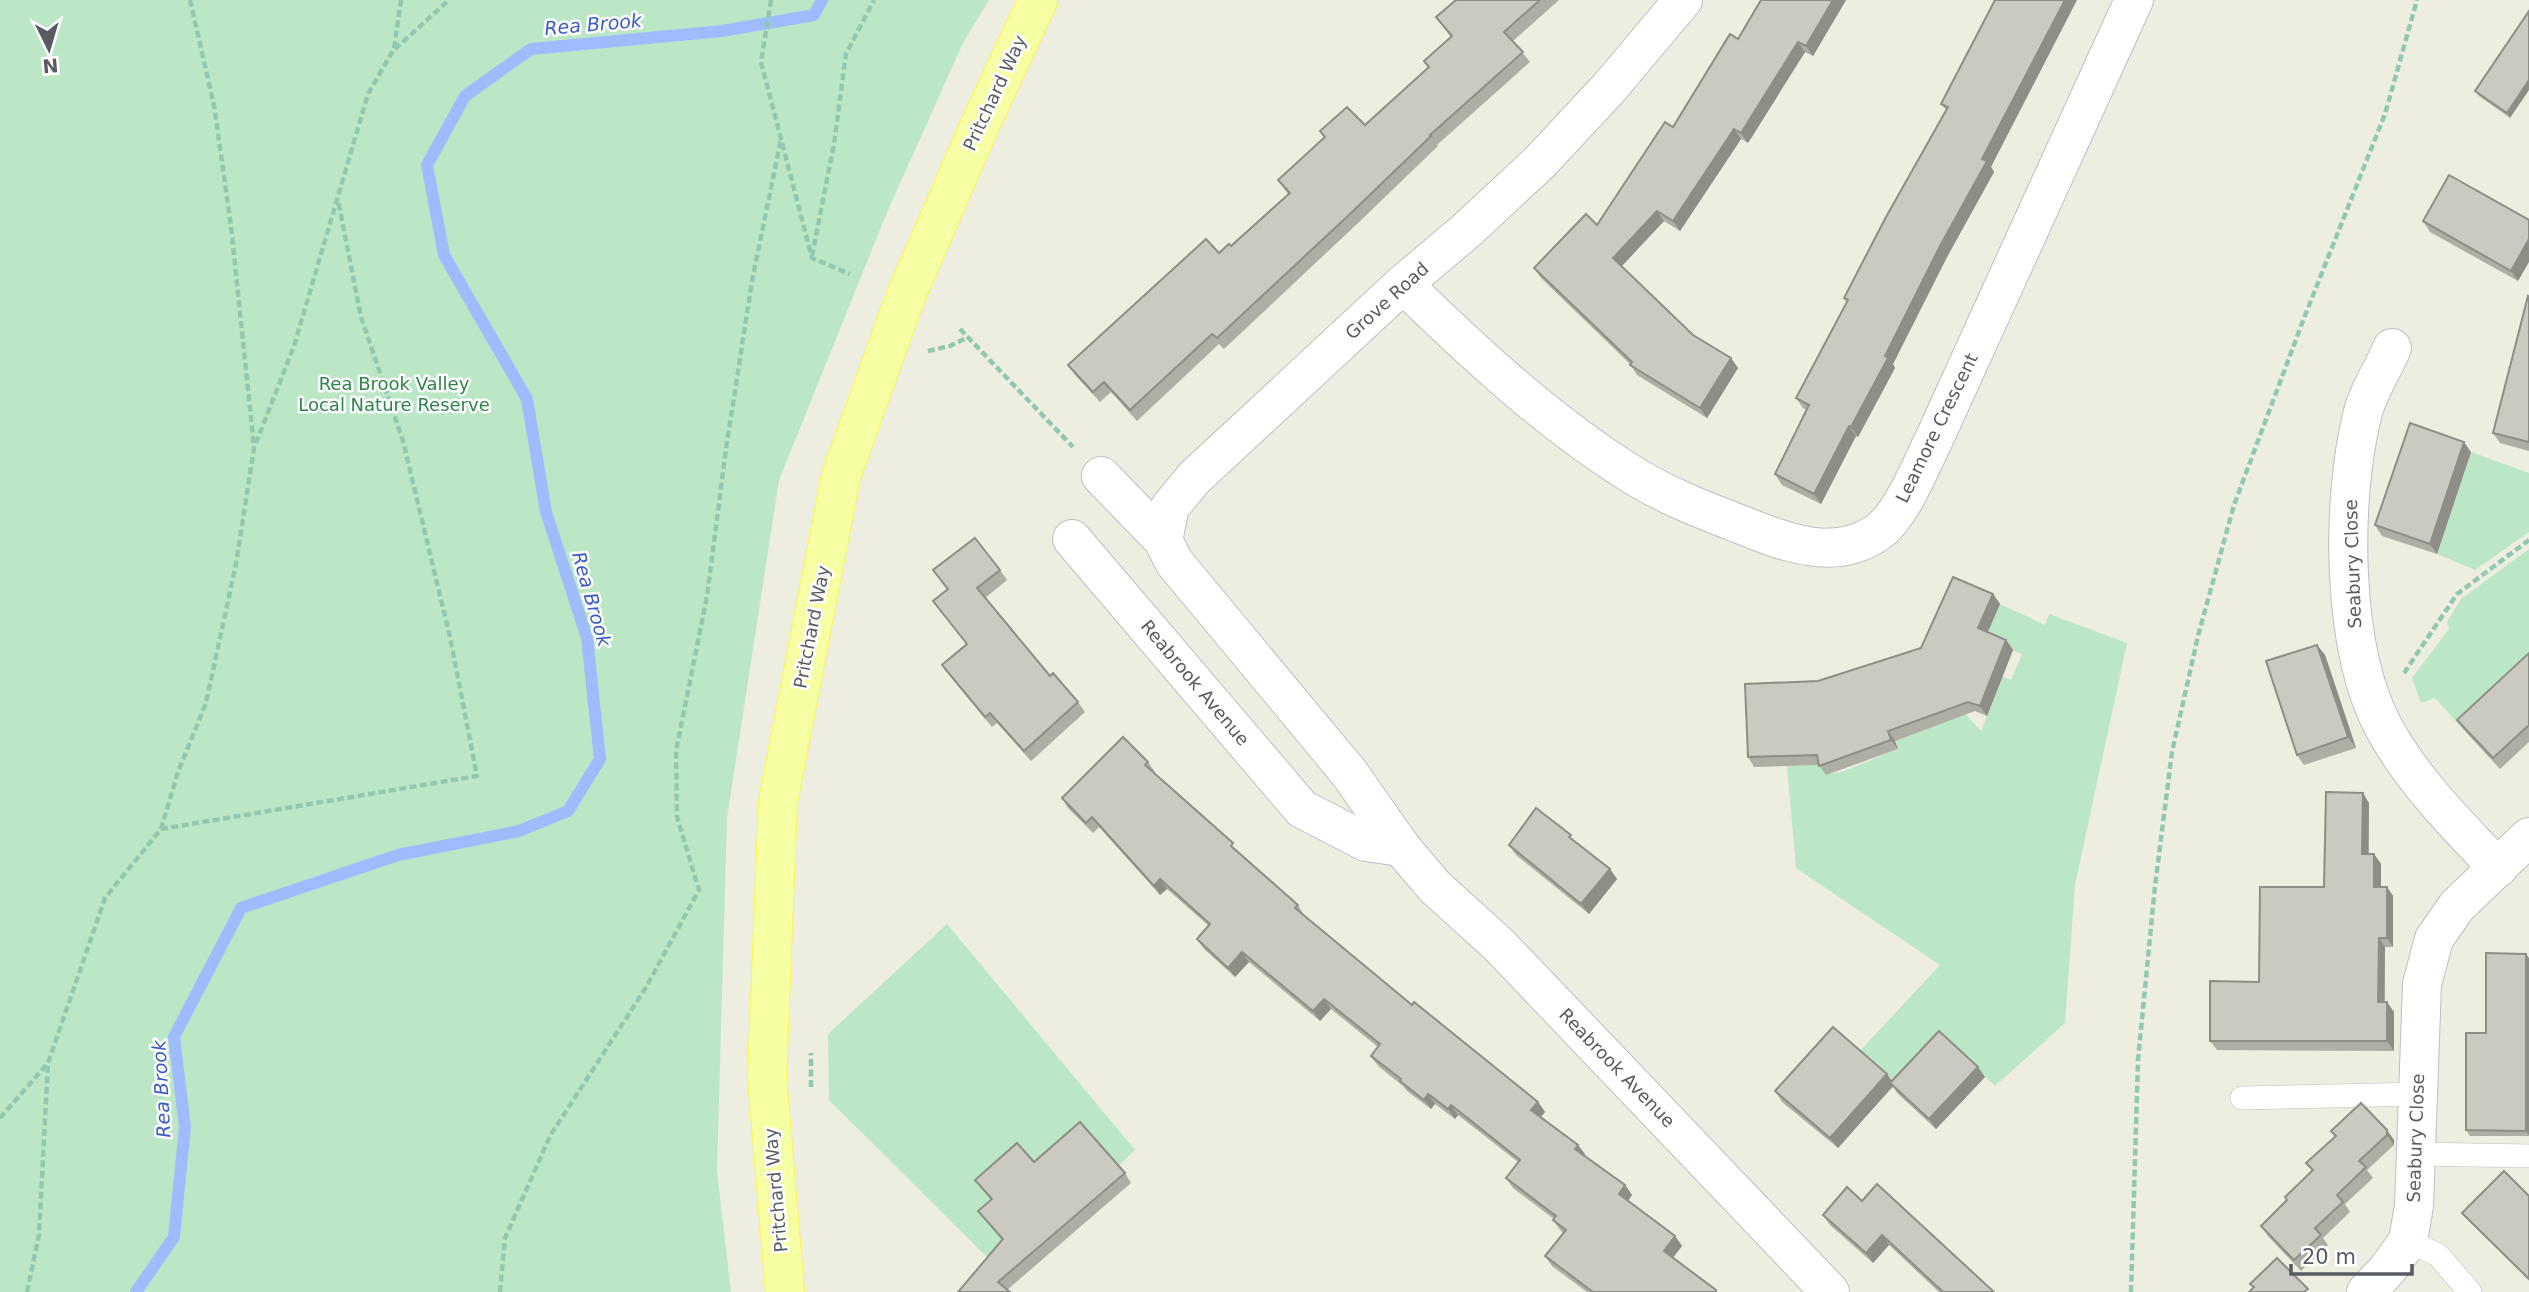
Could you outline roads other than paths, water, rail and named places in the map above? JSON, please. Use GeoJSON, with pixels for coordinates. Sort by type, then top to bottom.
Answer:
{"type":"FeatureCollection","features":[{"type":"Feature","properties":{"kind":"main road","name":"Pritchard Way"},"geometry":{"type":"LineString","coordinates":[[785,1292],[767,1077],[778,802],[841,476],[905,298],[979,127],[1038,0]]}},
{"type":"Feature","properties":{"kind":"street","name":"Grove Road"},"geometry":{"type":"LineString","coordinates":[[1163,540],[1170,507],[1194,478],[1403,284],[1468,230],[1540,162],[1609,88],[1683,0]]}},
{"type":"Feature","properties":{"kind":"street","name":"Leamore Crescent"},"geometry":{"type":"LineString","coordinates":[[1403,284],[1524,396],[1637,477],[1699,508],[1779,540],[1813,548],[1851,546],[1880,531],[1903,502],[2134,0]]}},
{"type":"Feature","properties":{"kind":"street","name":"Seabury Close"},"geometry":{"type":"LineString","coordinates":[[2392,348],[2362,414],[2351,478],[2351,617],[2361,668],[2369,695],[2406,765],[2438,805],[2498,868]]}},
{"type":"Feature","properties":{"kind":"street"},"geometry":{"type":"LineString","coordinates":[[1101,476],[1163,540]]}},
{"type":"Feature","properties":{"kind":"street","name":"Reabrook Avenue"},"geometry":{"type":"LineString","coordinates":[[1072,539],[1302,810],[1366,842],[1401,846]]}},
{"type":"Feature","properties":{"kind":"street","name":"Reabrook Avenue"},"geometry":{"type":"LineString","coordinates":[[1163,540],[1174,562],[1350,774],[1401,846],[1436,887],[1499,945],[1830,1292]]}},
{"type":"Feature","properties":{"kind":"street","name":"Seabury Close"},"geometry":{"type":"LineString","coordinates":[[2366,1292],[2387,1270],[2408,1241],[2414,1206],[2422,984],[2434,939],[2457,906],[2529,837]]}},
{"type":"Feature","properties":{"kind":"lane"},"geometry":{"type":"LineString","coordinates":[[2242,1098],[2418,1094]]}},
{"type":"Feature","properties":{"kind":"lane"},"geometry":{"type":"LineString","coordinates":[[2416,1154],[2529,1156]]}},
{"type":"Feature","properties":{"kind":"lane"},"geometry":{"type":"LineString","coordinates":[[2408,1241],[2438,1255],[2470,1292]]}},
{"type":"Feature","properties":{"kind":"waterway","name":"Rea Brook"},"geometry":{"type":"LineString","coordinates":[[136,1292],[174,1237],[185,1127],[174,1037],[241,908],[398,855],[519,831],[568,811],[600,759],[587,638],[546,512],[527,399],[444,255],[427,165],[465,96],[531,49],[722,31],[814,15],[822,0]]}},
{"type":"Feature","properties":{"kind":"park label","name":"Rea Brook Valley Local Nature Reserve"},"geometry":{"type":"Point","coordinates":[394,394]}}]}
